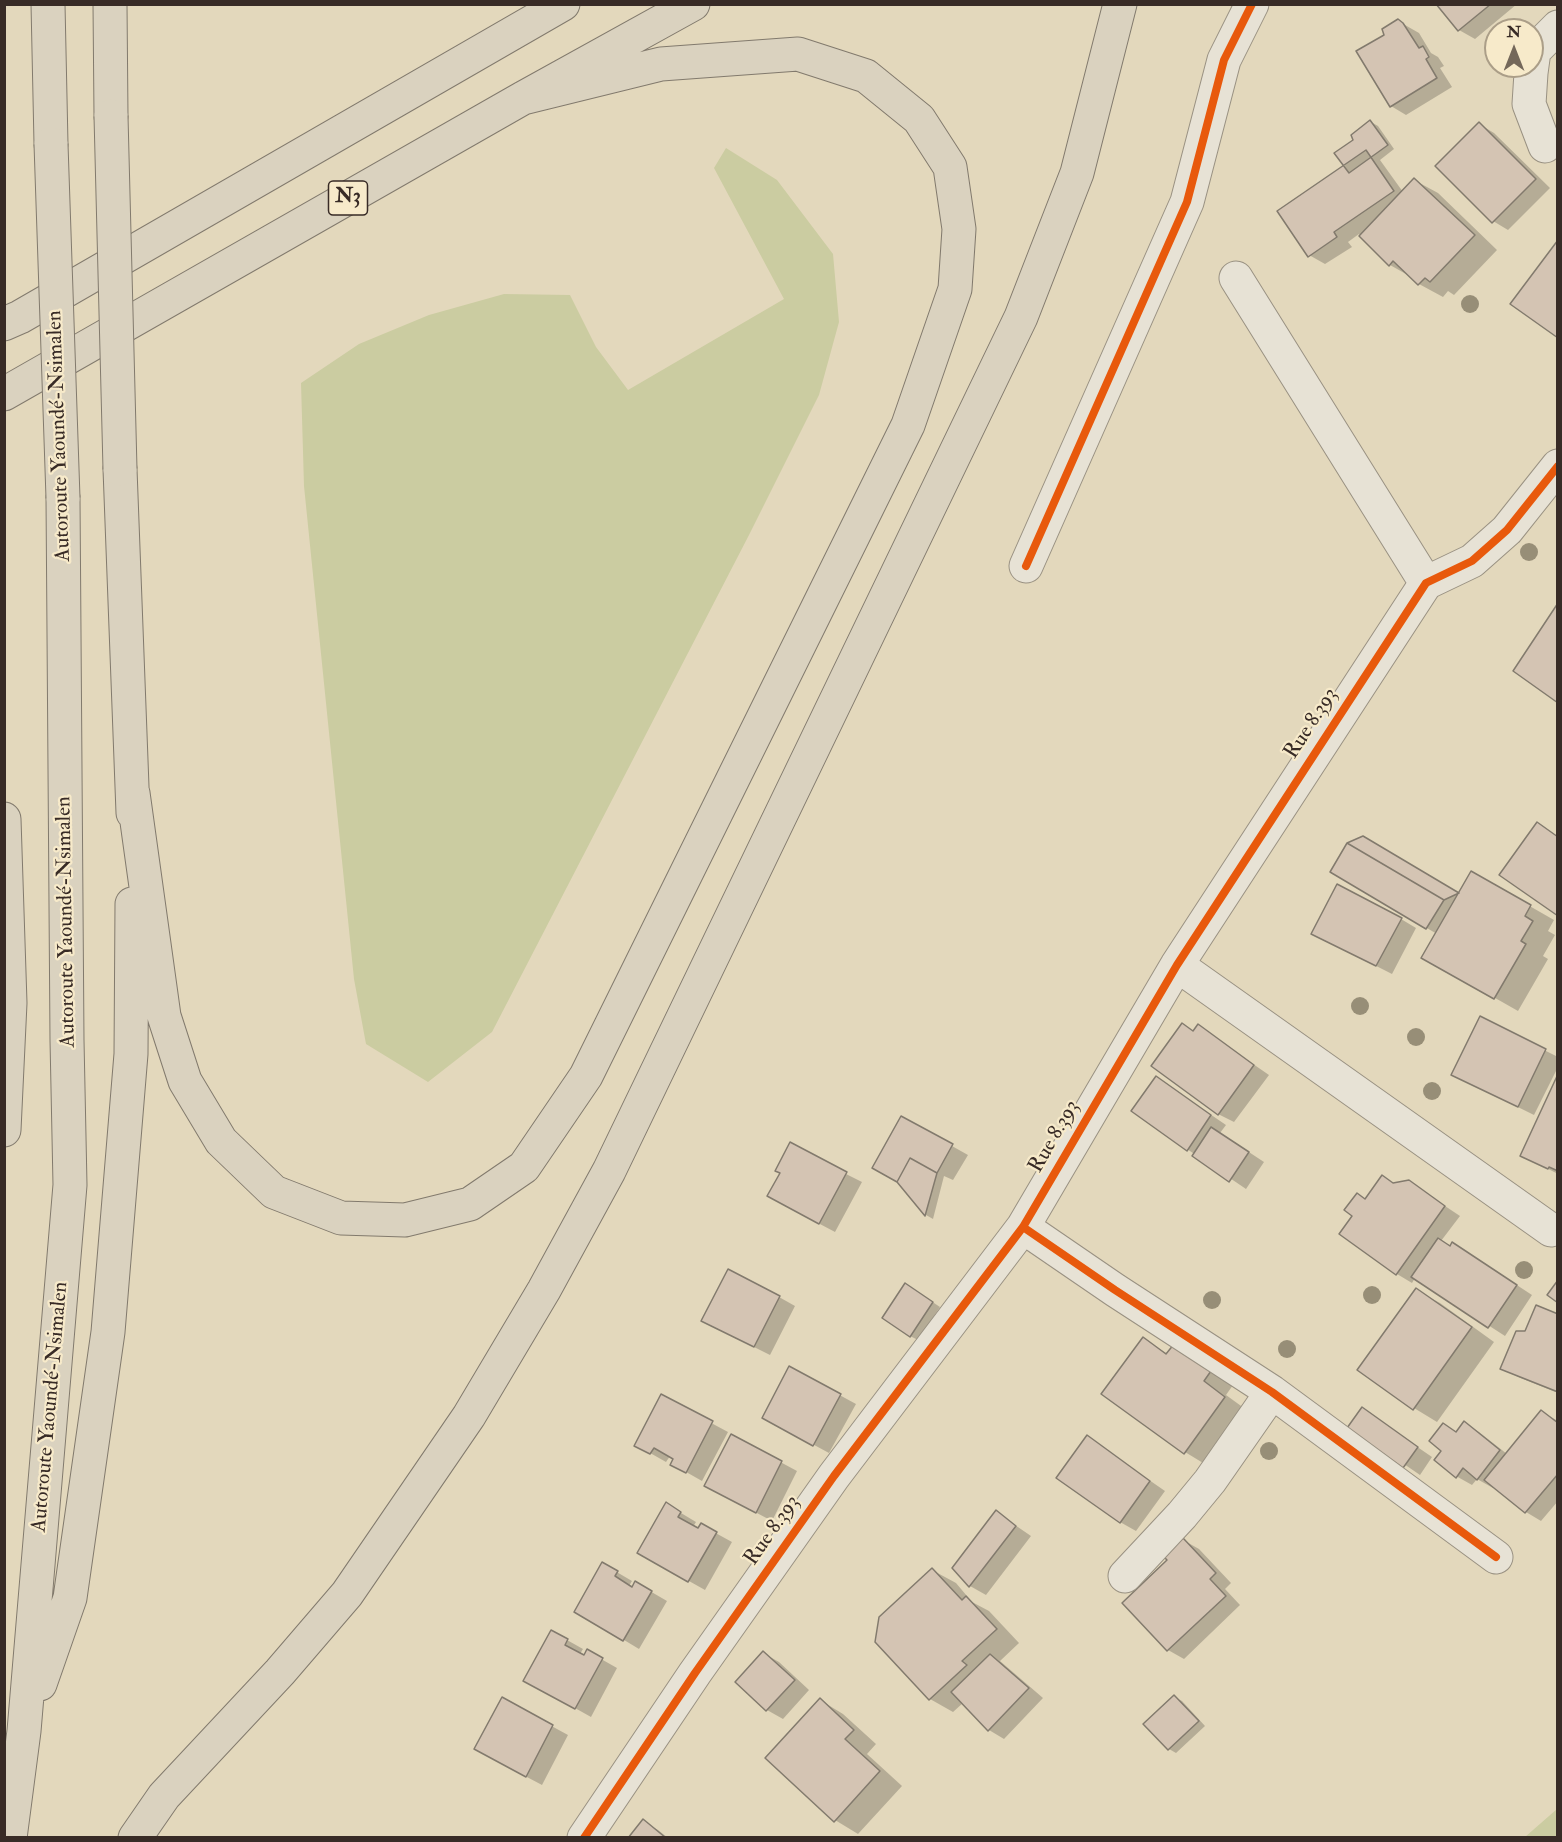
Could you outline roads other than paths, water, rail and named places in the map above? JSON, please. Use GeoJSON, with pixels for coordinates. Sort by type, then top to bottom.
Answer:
{"type":"FeatureCollection","features":[{"type":"Feature","properties":{"kind":"highway","name":"Autoroute Yaoundé-Nsimalen"},"geometry":{"type":"LineString","coordinates":[[10,1838],[24,1731],[70,1185],[63,498],[48,4]]}},
{"type":"Feature","properties":{"kind":"highway"},"geometry":{"type":"LineString","coordinates":[[24,1731],[70,1598],[108,1332],[131,1054],[133,793],[120,469],[110,4]]}},
{"type":"Feature","properties":{"kind":"highway"},"geometry":{"type":"LineString","coordinates":[[4,324],[41,305],[563,4]]}},
{"type":"Feature","properties":{"kind":"highway","name":"N3"},"geometry":{"type":"LineString","coordinates":[[4,394],[523,98],[693,4]]}},
{"type":"Feature","properties":{"kind":"highway"},"geometry":{"type":"LineString","coordinates":[[135,1838],[164,1796],[280,1672],[348,1594],[469,1416],[544,1290],[609,1171],[1021,316],[1077,173],[1119,4]]}},
{"type":"Feature","properties":{"kind":"highway"},"geometry":{"type":"LineString","coordinates":[[133,793],[164,1016],[185,1081],[221,1141],[274,1192],[341,1218],[405,1220],[471,1204],[524,1167],[586,1076],[908,425],[955,289],[959,229],[950,168],[919,119],[866,76],[798,54],[661,64],[523,98]]}},
{"type":"Feature","properties":{"kind":"highway"},"geometry":{"type":"LineString","coordinates":[[4,819],[10,1004],[4,1130]]}},
{"type":"Feature","properties":{"kind":"street"},"geometry":{"type":"LineString","coordinates":[[1026,566],[1187,202],[1224,60],[1252,4]]}},
{"type":"Feature","properties":{"kind":"street"},"geometry":{"type":"LineString","coordinates":[[1545,146],[1529,104],[1531,73],[1534,51],[1557,27]]}},
{"type":"Feature","properties":{"kind":"street"},"geometry":{"type":"LineString","coordinates":[[1236,278],[1426,583],[1472,561],[1507,530],[1557,466]]}},
{"type":"Feature","properties":{"kind":"street","name":"Rue 8.393"},"geometry":{"type":"LineString","coordinates":[[584,1838],[695,1672],[834,1476],[1023,1227],[1177,964],[1426,583]]}},
{"type":"Feature","properties":{"kind":"street"},"geometry":{"type":"LineString","coordinates":[[1177,964],[1551,1230]]}},
{"type":"Feature","properties":{"kind":"street"},"geometry":{"type":"LineString","coordinates":[[1023,1227],[1114,1290],[1272,1392],[1496,1557]]}},
{"type":"Feature","properties":{"kind":"street"},"geometry":{"type":"LineString","coordinates":[[1125,1576],[1182,1515],[1210,1481],[1272,1392]]}}]}
